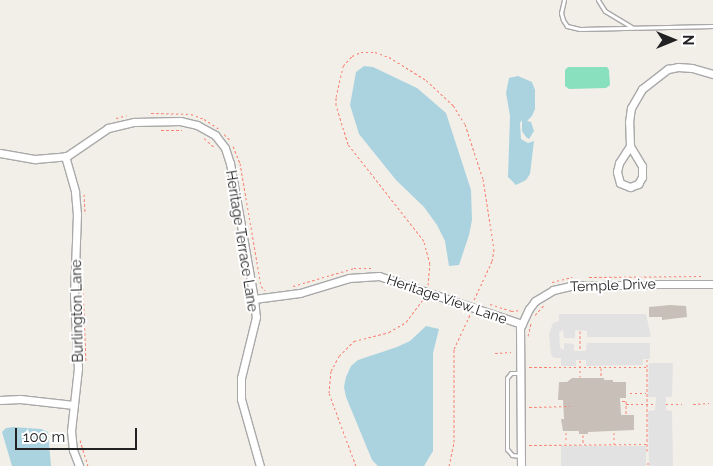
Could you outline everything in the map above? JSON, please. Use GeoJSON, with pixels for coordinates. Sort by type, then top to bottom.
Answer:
{"type":"FeatureCollection","features":[{"type":"Feature","properties":{"kind":"street"},"geometry":{"type":"LineString","coordinates":[[630,146],[619,162],[617,172],[620,183],[630,187],[638,184],[642,177],[642,166],[630,146],[629,122],[631,108],[650,81],[668,69],[678,67],[692,68],[713,74]]}},
{"type":"Feature","properties":{"kind":"street","name":"Heritage Terrace Lane"},"geometry":{"type":"LineString","coordinates":[[65,156],[108,128],[124,123],[180,121],[197,125],[215,135],[225,148],[230,162],[256,317],[241,378],[241,399],[260,466]]}},
{"type":"Feature","properties":{"kind":"street"},"geometry":{"type":"LineString","coordinates":[[0,153],[35,159],[65,156]]}},
{"type":"Feature","properties":{"kind":"street","name":"Burlington Lane"},"geometry":{"type":"LineString","coordinates":[[65,156],[75,192],[77,214],[74,295],[78,368],[71,431],[73,450],[79,466]]}},
{"type":"Feature","properties":{"kind":"street","name":"Heritage View Lane"},"geometry":{"type":"LineString","coordinates":[[254,299],[300,293],[362,276],[379,276],[522,324]]}},
{"type":"Feature","properties":{"kind":"street","name":"Temple Drive"},"geometry":{"type":"LineString","coordinates":[[521,466],[520,373],[522,324],[529,309],[535,302],[563,286],[587,284],[713,284]]}},
{"type":"Feature","properties":{"kind":"street"},"geometry":{"type":"LineString","coordinates":[[0,400],[20,399],[74,405]]}},
{"type":"Feature","properties":{"kind":"lane"},"geometry":{"type":"LineString","coordinates":[[564,0],[561,12],[567,26],[580,29],[713,26]]}},
{"type":"Feature","properties":{"kind":"lane"},"geometry":{"type":"LineString","coordinates":[[598,0],[604,11],[633,28]]}},
{"type":"Feature","properties":{"kind":"lane"},"geometry":{"type":"LineString","coordinates":[[520,373],[511,373],[507,378],[507,439],[510,454],[521,456]]}},
{"type":"Feature","properties":{"kind":"path"},"geometry":{"type":"LineString","coordinates":[[356,466],[329,393],[331,371],[339,356],[354,342],[389,332],[406,322],[417,310],[426,292],[430,264],[424,241],[348,144],[336,97],[343,66],[356,54],[371,52],[389,58],[436,88],[453,105],[465,124],[484,179],[493,242],[492,261],[454,349],[454,442],[449,466]]}},
{"type":"Feature","properties":{"kind":"path"},"geometry":{"type":"LineString","coordinates":[[146,115],[180,113],[198,116],[215,125],[229,139],[239,159],[261,286],[268,290]]}},
{"type":"Feature","properties":{"kind":"path"},"geometry":{"type":"LineString","coordinates":[[110,120],[132,115]]}},
{"type":"Feature","properties":{"kind":"path"},"geometry":{"type":"LineString","coordinates":[[155,130],[185,130]]}},
{"type":"Feature","properties":{"kind":"path"},"geometry":{"type":"LineString","coordinates":[[199,135],[216,149]]}},
{"type":"Feature","properties":{"kind":"path"},"geometry":{"type":"LineString","coordinates":[[82,188],[85,216]]}},
{"type":"Feature","properties":{"kind":"path"},"geometry":{"type":"LineString","coordinates":[[287,287],[354,268],[380,269]]}},
{"type":"Feature","properties":{"kind":"path"},"geometry":{"type":"LineString","coordinates":[[588,276],[705,276]]}},
{"type":"Feature","properties":{"kind":"path"},"geometry":{"type":"LineString","coordinates":[[551,282],[574,277]]}},
{"type":"Feature","properties":{"kind":"path"},"geometry":{"type":"LineString","coordinates":[[82,284],[86,367]]}},
{"type":"Feature","properties":{"kind":"path"},"geometry":{"type":"LineString","coordinates":[[484,302],[518,313],[521,308]]}},
{"type":"Feature","properties":{"kind":"path"},"geometry":{"type":"LineString","coordinates":[[528,340],[534,316],[546,302]]}},
{"type":"Feature","properties":{"kind":"path"},"geometry":{"type":"LineString","coordinates":[[580,331],[580,349]]}},
{"type":"Feature","properties":{"kind":"path"},"geometry":{"type":"LineString","coordinates":[[495,353],[515,352]]}},
{"type":"Feature","properties":{"kind":"path"},"geometry":{"type":"LineString","coordinates":[[647,359],[647,452]]}},
{"type":"Feature","properties":{"kind":"path"},"geometry":{"type":"LineString","coordinates":[[580,360],[580,377]]}},
{"type":"Feature","properties":{"kind":"path"},"geometry":{"type":"LineString","coordinates":[[528,367],[647,367]]}},
{"type":"Feature","properties":{"kind":"path"},"geometry":{"type":"LineString","coordinates":[[600,367],[600,377]]}},
{"type":"Feature","properties":{"kind":"path"},"geometry":{"type":"LineString","coordinates":[[630,392],[647,393]]}},
{"type":"Feature","properties":{"kind":"path"},"geometry":{"type":"LineString","coordinates":[[622,401],[626,401],[626,404],[655,404]]}},
{"type":"Feature","properties":{"kind":"path"},"geometry":{"type":"LineString","coordinates":[[693,404],[709,403]]}},
{"type":"Feature","properties":{"kind":"path"},"geometry":{"type":"LineString","coordinates":[[626,404],[626,414]]}},
{"type":"Feature","properties":{"kind":"path"},"geometry":{"type":"LineString","coordinates":[[666,404],[682,404]]}},
{"type":"Feature","properties":{"kind":"path"},"geometry":{"type":"LineString","coordinates":[[528,406],[570,406]]}},
{"type":"Feature","properties":{"kind":"path"},"geometry":{"type":"LineString","coordinates":[[79,432],[88,466]]}},
{"type":"Feature","properties":{"kind":"path"},"geometry":{"type":"LineString","coordinates":[[566,432],[566,445]]}},
{"type":"Feature","properties":{"kind":"path"},"geometry":{"type":"LineString","coordinates":[[614,432],[614,444]]}},
{"type":"Feature","properties":{"kind":"path"},"geometry":{"type":"LineString","coordinates":[[583,435],[583,445]]}},
{"type":"Feature","properties":{"kind":"path"},"geometry":{"type":"LineString","coordinates":[[529,447],[529,445],[647,444]]}},
{"type":"Feature","properties":{"kind":"green space"},"geometry":{"type":"Polygon","coordinates":[[[568,67],[607,67],[610,85],[606,88],[569,89],[565,86],[565,70],[568,67]]]}},
{"type":"Feature","properties":{"kind":"shaded area"},"geometry":{"type":"Polygon","coordinates":[[[559,314],[646,314],[651,337],[587,337],[587,331],[575,330],[575,338],[564,338],[563,330],[559,332],[560,348],[564,350],[564,343],[574,344],[574,351],[586,351],[587,343],[650,343],[650,359],[643,359],[643,365],[586,366],[586,360],[576,360],[576,366],[561,366],[561,358],[554,358],[551,355],[549,334],[553,323],[559,321],[559,314]]]}},
{"type":"Feature","properties":{"kind":"shaded area"},"geometry":{"type":"Polygon","coordinates":[[[649,363],[673,363],[672,397],[666,397],[666,410],[672,411],[673,466],[649,466],[648,411],[655,410],[656,397],[648,397],[649,363]]]}},
{"type":"Feature","properties":{"kind":"shaded area"},"geometry":{"type":"Polygon","coordinates":[[[561,446],[646,446],[646,466],[561,466],[561,446]]]}},
{"type":"Feature","properties":{"kind":"water"},"geometry":{"type":"Polygon","coordinates":[[[364,66],[373,67],[417,88],[446,113],[471,190],[472,220],[459,265],[449,266],[445,241],[437,225],[424,207],[396,180],[359,134],[350,105],[356,72],[364,66]]]}},
{"type":"Feature","properties":{"kind":"water"},"geometry":{"type":"Polygon","coordinates":[[[518,76],[532,82],[535,90],[535,109],[527,121],[531,122],[534,131],[529,139],[522,131],[522,120],[520,123],[521,139],[528,143],[534,141],[530,174],[526,180],[516,185],[508,177],[510,116],[506,93],[509,78],[518,76]]]}},
{"type":"Feature","properties":{"kind":"water"},"geometry":{"type":"Polygon","coordinates":[[[426,326],[439,329],[433,353],[433,451],[424,466],[378,466],[372,460],[346,397],[344,387],[346,377],[351,366],[358,360],[410,341],[426,326]]]}},
{"type":"Feature","properties":{"kind":"water"},"geometry":{"type":"Polygon","coordinates":[[[6,428],[41,429],[48,432],[51,466],[12,466],[2,432],[6,428]]]}},
{"type":"Feature","properties":{"kind":"building"},"geometry":{"type":"Polygon","coordinates":[[[686,306],[687,317],[662,320],[662,317],[649,317],[649,307],[686,306]]]}},
{"type":"Feature","properties":{"kind":"building"},"geometry":{"type":"Polygon","coordinates":[[[572,378],[604,378],[604,380],[613,380],[613,382],[626,382],[626,398],[620,398],[621,415],[634,415],[634,430],[588,432],[588,434],[579,434],[579,431],[563,431],[561,419],[564,419],[563,400],[558,400],[559,382],[567,382],[572,378]]]}}]}
